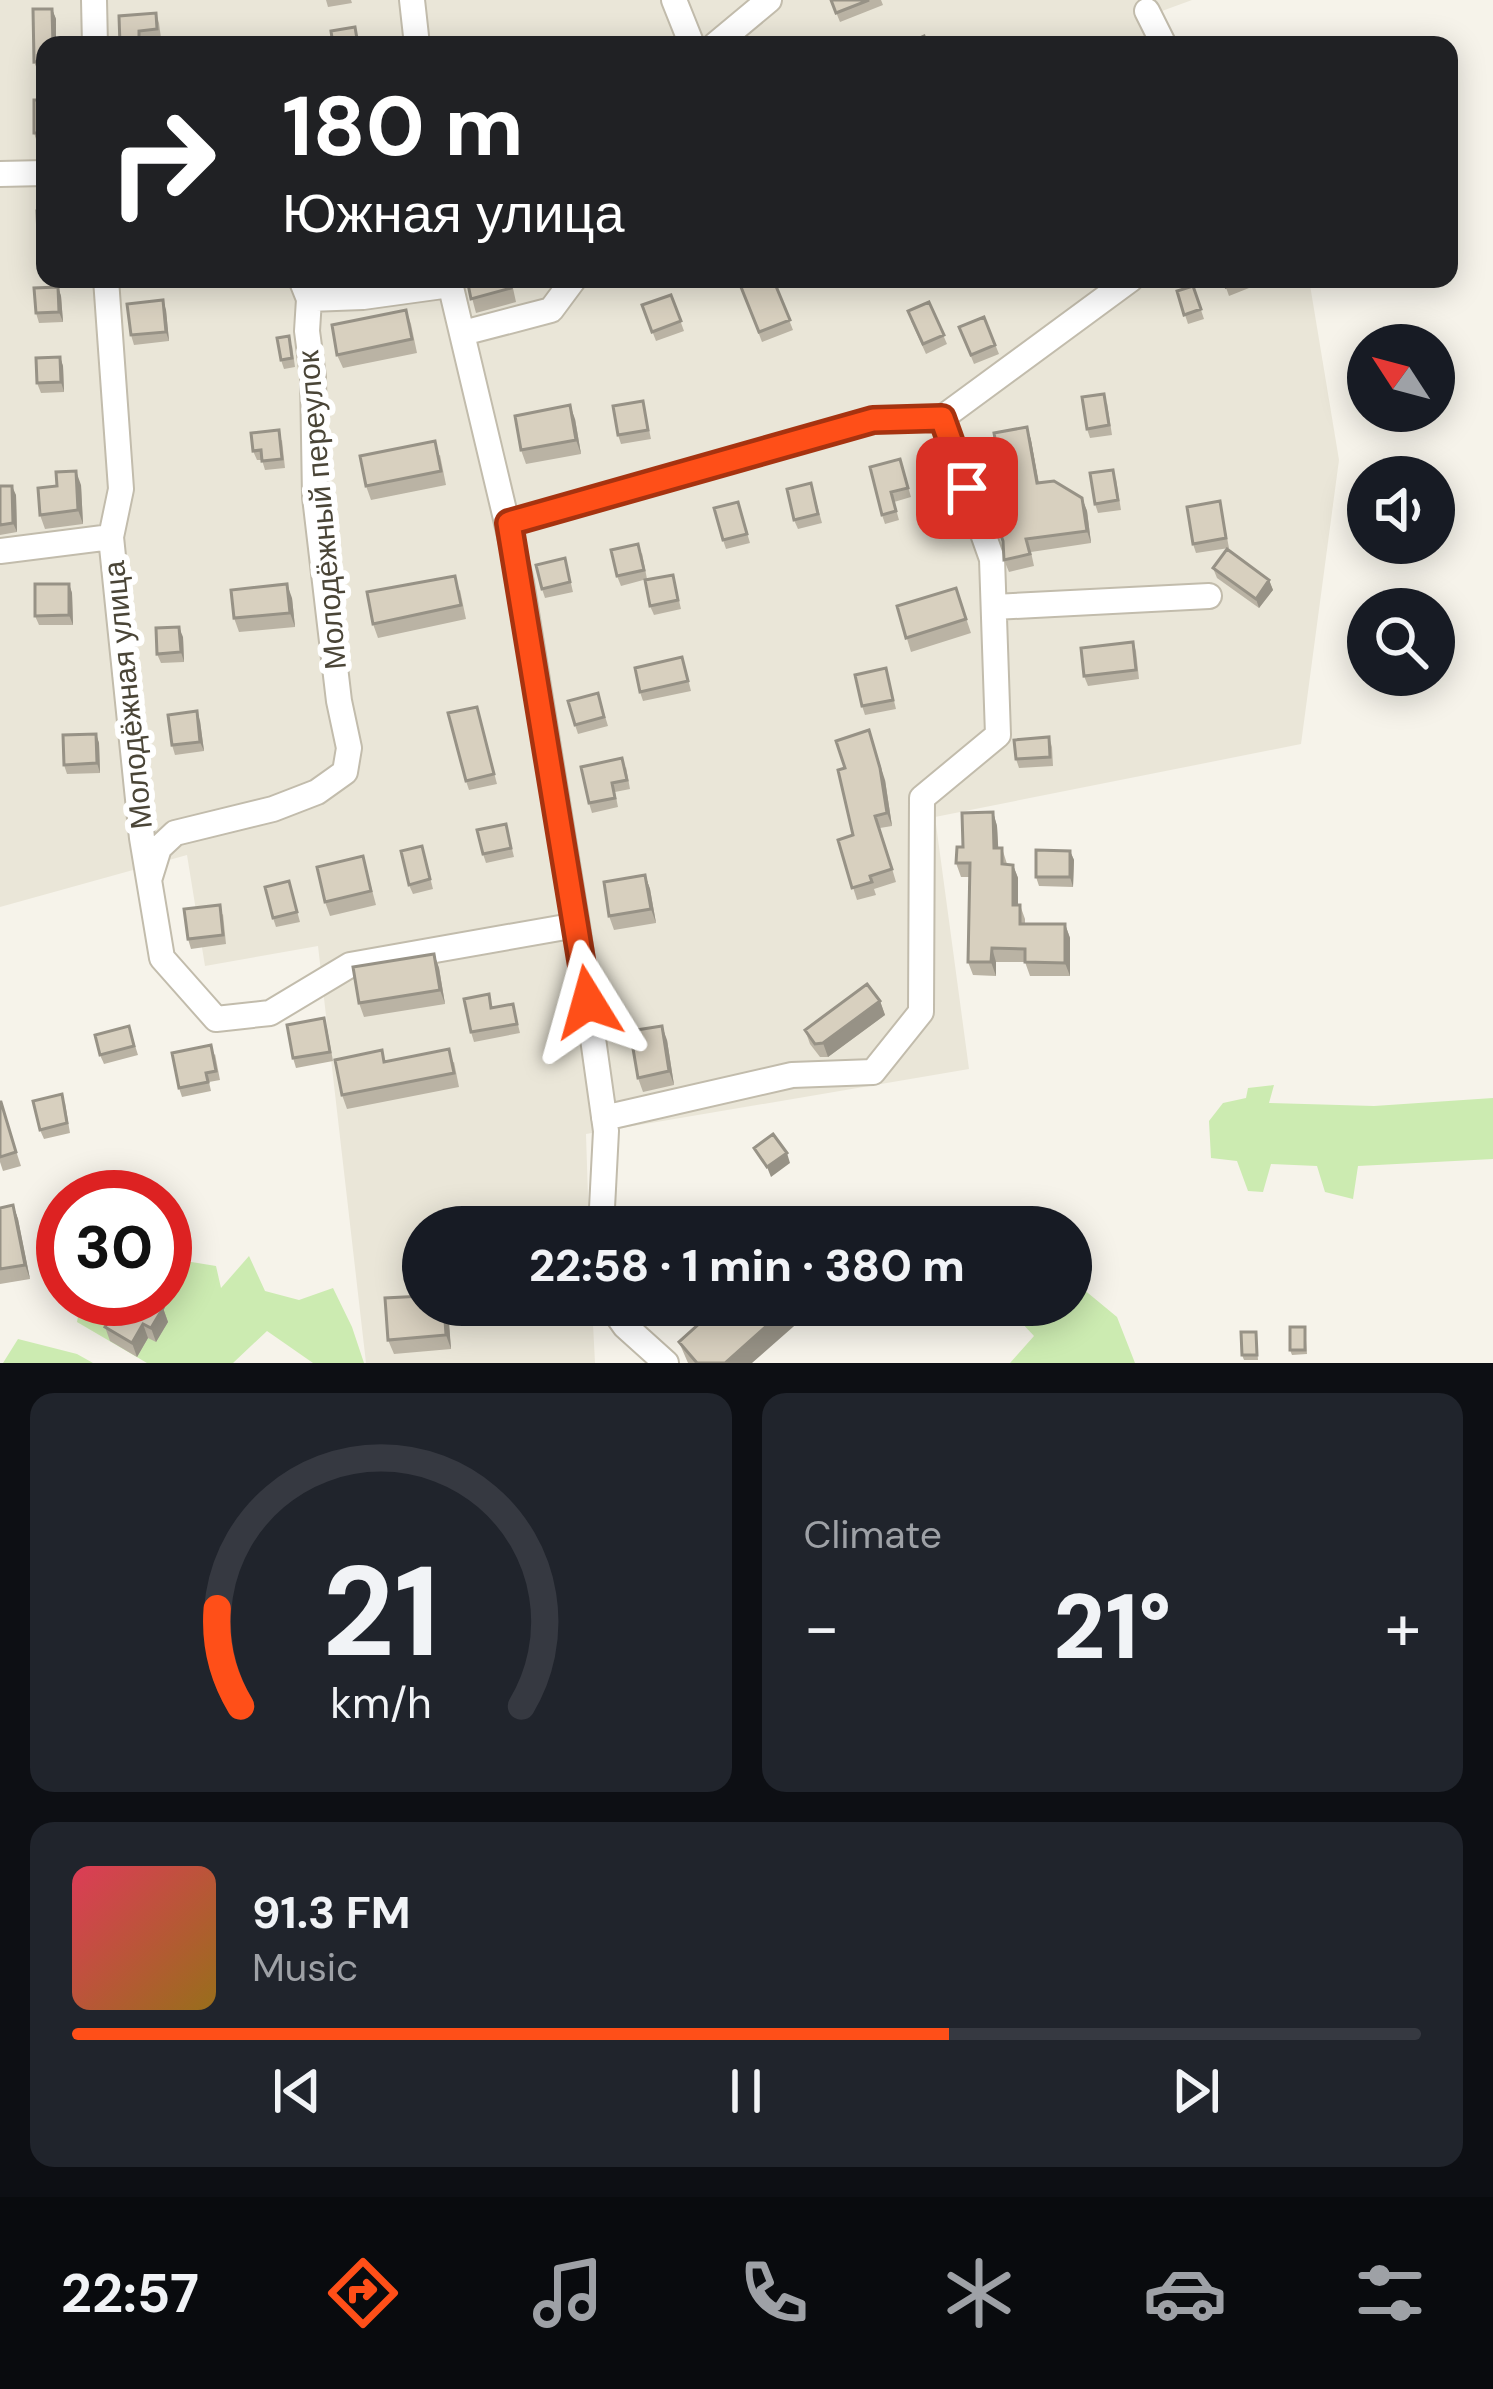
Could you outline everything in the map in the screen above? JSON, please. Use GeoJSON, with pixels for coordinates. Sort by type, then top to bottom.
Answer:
{"type":"FeatureCollection","features":[{"type":"Feature","properties":{"kind":"street"},"geometry":{"type":"LineString","coordinates":[[94,0],[95,36]]}},
{"type":"Feature","properties":{"kind":"street"},"geometry":{"type":"LineString","coordinates":[[412,0],[416,36]]}},
{"type":"Feature","properties":{"kind":"street"},"geometry":{"type":"LineString","coordinates":[[674,0],[688,36]]}},
{"type":"Feature","properties":{"kind":"street"},"geometry":{"type":"LineString","coordinates":[[726,36],[769,0]]}},
{"type":"Feature","properties":{"kind":"street"},"geometry":{"type":"LineString","coordinates":[[1147,11],[1160,36]]}},
{"type":"Feature","properties":{"kind":"street"},"geometry":{"type":"LineString","coordinates":[[0,174],[36,172]]}},
{"type":"Feature","properties":{"kind":"street","name":"Молодёжная улица"},"geometry":{"type":"LineString","coordinates":[[107,288],[121,489],[111,537],[162,958],[216,1019],[270,1013],[350,965],[577,925]]}},
{"type":"Feature","properties":{"kind":"street"},"geometry":{"type":"LineString","coordinates":[[305,289],[363,297],[415,288]]}},
{"type":"Feature","properties":{"kind":"street"},"geometry":{"type":"LineString","coordinates":[[451,288],[509,523],[577,925],[604,1118],[601,1206]]}},
{"type":"Feature","properties":{"kind":"street"},"geometry":{"type":"LineString","coordinates":[[463,333],[551,310],[567,288]]}},
{"type":"Feature","properties":{"kind":"street"},"geometry":{"type":"LineString","coordinates":[[509,523],[873,420],[942,418],[1119,288]]}},
{"type":"Feature","properties":{"kind":"street","name":"Молодёжный переулок"},"geometry":{"type":"LineString","coordinates":[[149,879],[159,848],[175,833],[273,809],[317,791],[345,772],[349,748],[315,497],[313,376],[305,289]]}},
{"type":"Feature","properties":{"kind":"street"},"geometry":{"type":"LineString","coordinates":[[604,1118],[792,1076],[873,1072],[921,1012],[922,797],[998,735],[992,559],[942,418]]}},
{"type":"Feature","properties":{"kind":"street"},"geometry":{"type":"LineString","coordinates":[[0,551],[111,537]]}},
{"type":"Feature","properties":{"kind":"street"},"geometry":{"type":"LineString","coordinates":[[994,607],[1209,596]]}},
{"type":"Feature","properties":{"kind":"street"},"geometry":{"type":"LineString","coordinates":[[626,1326],[666,1363]]}},
{"type":"Feature","properties":{"kind":"shaded area"},"geometry":{"type":"Polygon","coordinates":[[[0,0],[1192,0],[1162,11],[1172,36],[36,36],[36,288],[1310,288],[1339,460],[1301,744],[935,817],[969,1069],[586,1134],[588,1206],[402,1206],[402,1326],[593,1326],[595,1363],[366,1363],[318,946],[205,966],[187,855],[0,907],[0,0]]]}},
{"type":"Feature","properties":{"kind":"green space"},"geometry":{"type":"Polygon","coordinates":[[[1274,1085],[1269,1103],[1374,1106],[1493,1098],[1493,1159],[1358,1166],[1353,1199],[1325,1192],[1317,1166],[1271,1164],[1263,1192],[1248,1191],[1237,1161],[1211,1158],[1209,1121],[1223,1103],[1246,1098],[1248,1088],[1274,1085]]]}},
{"type":"Feature","properties":{"kind":"green space"},"geometry":{"type":"Polygon","coordinates":[[[249,1256],[265,1291],[299,1300],[333,1288],[364,1363],[313,1363],[267,1331],[233,1363],[147,1363],[84,1326],[192,1326],[192,1262],[216,1266],[221,1288],[249,1256]]]}},
{"type":"Feature","properties":{"kind":"green space"},"geometry":{"type":"Polygon","coordinates":[[[1092,1296],[1117,1317],[1135,1363],[1010,1363],[1034,1336],[1025,1326],[1092,1326],[1092,1296]]]}},
{"type":"Feature","properties":{"kind":"green space"},"geometry":{"type":"Polygon","coordinates":[[[18,1339],[77,1354],[93,1363],[3,1363],[18,1339]]]}},
{"type":"Feature","properties":{"kind":"building"},"geometry":{"type":"Polygon","coordinates":[[[831,0],[869,0],[836,13],[831,0]]]}},
{"type":"Feature","properties":{"kind":"building"},"geometry":{"type":"Polygon","coordinates":[[[33,9],[52,9],[53,36],[36,36],[34,62],[33,9]]]}},
{"type":"Feature","properties":{"kind":"building"},"geometry":{"type":"Polygon","coordinates":[[[156,13],[157,29],[120,36],[119,16],[156,13]]]}},
{"type":"Feature","properties":{"kind":"building"},"geometry":{"type":"Polygon","coordinates":[[[355,27],[356,36],[332,36],[331,31],[355,27]]]}},
{"type":"Feature","properties":{"kind":"building"},"geometry":{"type":"Polygon","coordinates":[[[34,288],[58,288],[59,312],[36,313],[34,288]]]}},
{"type":"Feature","properties":{"kind":"building"},"geometry":{"type":"Polygon","coordinates":[[[469,288],[511,288],[471,299],[469,288]]]}},
{"type":"Feature","properties":{"kind":"building"},"geometry":{"type":"Polygon","coordinates":[[[741,288],[777,288],[790,320],[759,332],[741,288]]]}},
{"type":"Feature","properties":{"kind":"building"},"geometry":{"type":"Polygon","coordinates":[[[1194,288],[1201,309],[1184,315],[1177,291],[1194,288]]]}},
{"type":"Feature","properties":{"kind":"building"},"geometry":{"type":"Polygon","coordinates":[[[671,295],[681,321],[652,332],[642,305],[671,295]]]}},
{"type":"Feature","properties":{"kind":"building"},"geometry":{"type":"Polygon","coordinates":[[[163,300],[166,332],[131,335],[127,304],[163,300]]]}},
{"type":"Feature","properties":{"kind":"building"},"geometry":{"type":"Polygon","coordinates":[[[929,302],[944,335],[923,344],[908,311],[929,302]]]}},
{"type":"Feature","properties":{"kind":"building"},"geometry":{"type":"Polygon","coordinates":[[[406,310],[412,339],[337,355],[332,325],[406,310]]]}},
{"type":"Feature","properties":{"kind":"building"},"geometry":{"type":"Polygon","coordinates":[[[984,317],[995,345],[971,355],[959,327],[984,317]]]}},
{"type":"Feature","properties":{"kind":"building"},"geometry":{"type":"Polygon","coordinates":[[[289,336],[292,358],[281,360],[277,338],[289,336]]]}},
{"type":"Feature","properties":{"kind":"building"},"geometry":{"type":"Polygon","coordinates":[[[60,357],[61,382],[37,383],[36,358],[60,357]]]}},
{"type":"Feature","properties":{"kind":"building"},"geometry":{"type":"Polygon","coordinates":[[[1104,394],[1109,425],[1087,429],[1082,397],[1104,394]]]}},
{"type":"Feature","properties":{"kind":"building"},"geometry":{"type":"Polygon","coordinates":[[[643,401],[648,430],[618,435],[613,406],[643,401]]]}},
{"type":"Feature","properties":{"kind":"building"},"geometry":{"type":"Polygon","coordinates":[[[570,405],[576,440],[521,450],[515,416],[570,405]]]}},
{"type":"Feature","properties":{"kind":"building"},"geometry":{"type":"Polygon","coordinates":[[[1027,427],[1037,483],[1054,481],[1082,498],[1087,531],[1026,539],[1030,554],[1004,560],[1003,541],[985,491],[1004,488],[994,433],[1027,427]]]}},
{"type":"Feature","properties":{"kind":"building"},"geometry":{"type":"Polygon","coordinates":[[[279,430],[282,459],[262,461],[261,450],[253,451],[251,433],[279,430]]]}},
{"type":"Feature","properties":{"kind":"building"},"geometry":{"type":"Polygon","coordinates":[[[435,441],[441,471],[366,486],[360,456],[435,441]]]}},
{"type":"Feature","properties":{"kind":"building"},"geometry":{"type":"Polygon","coordinates":[[[900,459],[908,488],[891,492],[896,511],[882,515],[870,467],[900,459]]]}},
{"type":"Feature","properties":{"kind":"building"},"geometry":{"type":"Polygon","coordinates":[[[1113,470],[1118,500],[1095,504],[1090,473],[1113,470]]]}},
{"type":"Feature","properties":{"kind":"building"},"geometry":{"type":"Polygon","coordinates":[[[76,471],[78,510],[40,515],[38,488],[57,486],[56,472],[76,471]]]}},
{"type":"Feature","properties":{"kind":"building"},"geometry":{"type":"Polygon","coordinates":[[[811,483],[818,514],[794,520],[787,489],[811,483]]]}},
{"type":"Feature","properties":{"kind":"building"},"geometry":{"type":"Polygon","coordinates":[[[0,486],[12,486],[13,523],[0,525],[0,486]]]}},
{"type":"Feature","properties":{"kind":"building"},"geometry":{"type":"Polygon","coordinates":[[[1220,501],[1226,538],[1193,544],[1187,507],[1220,501]]]}},
{"type":"Feature","properties":{"kind":"building"},"geometry":{"type":"Polygon","coordinates":[[[738,502],[747,534],[723,540],[714,508],[738,502]]]}},
{"type":"Feature","properties":{"kind":"building"},"geometry":{"type":"Polygon","coordinates":[[[638,544],[644,570],[617,576],[611,550],[638,544]]]}},
{"type":"Feature","properties":{"kind":"building"},"geometry":{"type":"Polygon","coordinates":[[[1227,549],[1269,580],[1256,599],[1213,568],[1227,549]]]}},
{"type":"Feature","properties":{"kind":"building"},"geometry":{"type":"Polygon","coordinates":[[[565,558],[570,582],[542,589],[536,565],[565,558]]]}},
{"type":"Feature","properties":{"kind":"building"},"geometry":{"type":"Polygon","coordinates":[[[673,575],[678,600],[650,606],[645,580],[673,575]]]}},
{"type":"Feature","properties":{"kind":"building"},"geometry":{"type":"Polygon","coordinates":[[[455,576],[461,605],[373,624],[367,592],[455,576]]]}},
{"type":"Feature","properties":{"kind":"building"},"geometry":{"type":"Polygon","coordinates":[[[35,584],[69,584],[69,615],[35,616],[35,584]]]}},
{"type":"Feature","properties":{"kind":"building"},"geometry":{"type":"Polygon","coordinates":[[[287,584],[290,613],[234,618],[231,590],[287,584]]]}},
{"type":"Feature","properties":{"kind":"building"},"geometry":{"type":"Polygon","coordinates":[[[956,588],[966,619],[906,638],[897,606],[956,588]]]}},
{"type":"Feature","properties":{"kind":"building"},"geometry":{"type":"Polygon","coordinates":[[[179,627],[181,652],[157,654],[156,628],[179,627]]]}},
{"type":"Feature","properties":{"kind":"building"},"geometry":{"type":"Polygon","coordinates":[[[1133,642],[1136,670],[1084,676],[1081,648],[1133,642]]]}},
{"type":"Feature","properties":{"kind":"building"},"geometry":{"type":"Polygon","coordinates":[[[682,657],[688,681],[640,692],[635,668],[682,657]]]}},
{"type":"Feature","properties":{"kind":"building"},"geometry":{"type":"Polygon","coordinates":[[[886,668],[893,700],[862,706],[855,675],[886,668]]]}},
{"type":"Feature","properties":{"kind":"building"},"geometry":{"type":"Polygon","coordinates":[[[598,693],[604,717],[575,725],[568,701],[598,693]]]}},
{"type":"Feature","properties":{"kind":"building"},"geometry":{"type":"Polygon","coordinates":[[[477,707],[494,774],[466,781],[448,713],[477,707]]]}},
{"type":"Feature","properties":{"kind":"building"},"geometry":{"type":"Polygon","coordinates":[[[197,711],[200,742],[172,745],[168,715],[197,711]]]}},
{"type":"Feature","properties":{"kind":"building"},"geometry":{"type":"Polygon","coordinates":[[[869,730],[887,813],[875,816],[892,869],[852,888],[838,840],[853,835],[838,770],[845,768],[836,741],[869,730]]]}},
{"type":"Feature","properties":{"kind":"building"},"geometry":{"type":"Polygon","coordinates":[[[96,734],[97,763],[64,765],[63,735],[96,734]]]}},
{"type":"Feature","properties":{"kind":"building"},"geometry":{"type":"Polygon","coordinates":[[[1049,737],[1050,757],[1016,759],[1014,740],[1049,737]]]}},
{"type":"Feature","properties":{"kind":"building"},"geometry":{"type":"Polygon","coordinates":[[[622,758],[627,780],[612,783],[615,798],[589,803],[581,767],[622,758]]]}},
{"type":"Feature","properties":{"kind":"building"},"geometry":{"type":"Polygon","coordinates":[[[993,812],[994,848],[1002,848],[1002,864],[1013,865],[1013,905],[1020,905],[1020,924],[1065,924],[1065,963],[1025,962],[1025,949],[992,948],[991,962],[968,962],[970,863],[956,863],[957,847],[963,847],[962,813],[993,812]]]}},
{"type":"Feature","properties":{"kind":"building"},"geometry":{"type":"Polygon","coordinates":[[[506,824],[511,848],[483,854],[477,830],[506,824]]]}},
{"type":"Feature","properties":{"kind":"building"},"geometry":{"type":"Polygon","coordinates":[[[422,846],[430,879],[409,885],[401,851],[422,846]]]}},
{"type":"Feature","properties":{"kind":"building"},"geometry":{"type":"Polygon","coordinates":[[[1036,850],[1070,851],[1070,877],[1036,877],[1036,850]]]}},
{"type":"Feature","properties":{"kind":"building"},"geometry":{"type":"Polygon","coordinates":[[[363,856],[371,891],[325,902],[317,867],[363,856]]]}},
{"type":"Feature","properties":{"kind":"building"},"geometry":{"type":"Polygon","coordinates":[[[645,875],[651,909],[609,916],[604,882],[645,875]]]}},
{"type":"Feature","properties":{"kind":"building"},"geometry":{"type":"Polygon","coordinates":[[[289,881],[297,912],[273,918],[265,887],[289,881]]]}},
{"type":"Feature","properties":{"kind":"building"},"geometry":{"type":"Polygon","coordinates":[[[220,905],[223,935],[188,939],[184,909],[220,905]]]}},
{"type":"Feature","properties":{"kind":"building"},"geometry":{"type":"Polygon","coordinates":[[[434,954],[440,990],[359,1003],[353,967],[434,954]]]}},
{"type":"Feature","properties":{"kind":"building"},"geometry":{"type":"Polygon","coordinates":[[[867,984],[880,1001],[815,1044],[805,1030],[867,984]]]}},
{"type":"Feature","properties":{"kind":"building"},"geometry":{"type":"Polygon","coordinates":[[[489,994],[491,1008],[513,1004],[517,1024],[471,1032],[464,999],[489,994]]]}},
{"type":"Feature","properties":{"kind":"building"},"geometry":{"type":"Polygon","coordinates":[[[324,1018],[330,1052],[293,1058],[287,1025],[324,1018]]]}},
{"type":"Feature","properties":{"kind":"building"},"geometry":{"type":"Polygon","coordinates":[[[129,1026],[134,1046],[100,1055],[95,1035],[129,1026]]]}},
{"type":"Feature","properties":{"kind":"building"},"geometry":{"type":"Polygon","coordinates":[[[662,1026],[669,1071],[638,1078],[630,1031],[662,1026]]]}},
{"type":"Feature","properties":{"kind":"building"},"geometry":{"type":"Polygon","coordinates":[[[211,1045],[216,1071],[206,1073],[208,1082],[179,1088],[172,1053],[211,1045]]]}},
{"type":"Feature","properties":{"kind":"building"},"geometry":{"type":"Polygon","coordinates":[[[449,1049],[454,1073],[342,1095],[335,1060],[382,1050],[384,1062],[449,1049]]]}},
{"type":"Feature","properties":{"kind":"building"},"geometry":{"type":"Polygon","coordinates":[[[62,1094],[67,1123],[40,1130],[33,1101],[62,1094]]]}},
{"type":"Feature","properties":{"kind":"building"},"geometry":{"type":"Polygon","coordinates":[[[0,1102],[16,1152],[0,1157],[0,1102]]]}},
{"type":"Feature","properties":{"kind":"building"},"geometry":{"type":"Polygon","coordinates":[[[773,1134],[787,1153],[767,1167],[754,1148],[773,1134]]]}},
{"type":"Feature","properties":{"kind":"building"},"geometry":{"type":"Polygon","coordinates":[[[13,1205],[25,1265],[0,1269],[0,1208],[13,1205]]]}},
{"type":"Feature","properties":{"kind":"building"},"geometry":{"type":"Polygon","coordinates":[[[402,1297],[402,1326],[445,1326],[446,1335],[388,1340],[385,1298],[402,1297]]]}},
{"type":"Feature","properties":{"kind":"building"},"geometry":{"type":"Polygon","coordinates":[[[106,1326],[142,1326],[132,1343],[106,1326]]]}},
{"type":"Feature","properties":{"kind":"building"},"geometry":{"type":"Polygon","coordinates":[[[697,1326],[766,1326],[725,1363],[697,1363],[679,1342],[697,1326]]]}},
{"type":"Feature","properties":{"kind":"building"},"geometry":{"type":"Polygon","coordinates":[[[1290,1327],[1305,1327],[1305,1350],[1290,1350],[1290,1327]]]}},
{"type":"Feature","properties":{"kind":"building"},"geometry":{"type":"Polygon","coordinates":[[[1241,1332],[1256,1332],[1257,1355],[1242,1355],[1241,1332]]]}},
{"type":"Feature","properties":{"kind":"route"},"geometry":{"type":"LineString","coordinates":[[588,1002],[509,523],[873,420],[942,418],[967,488]]}}]}
